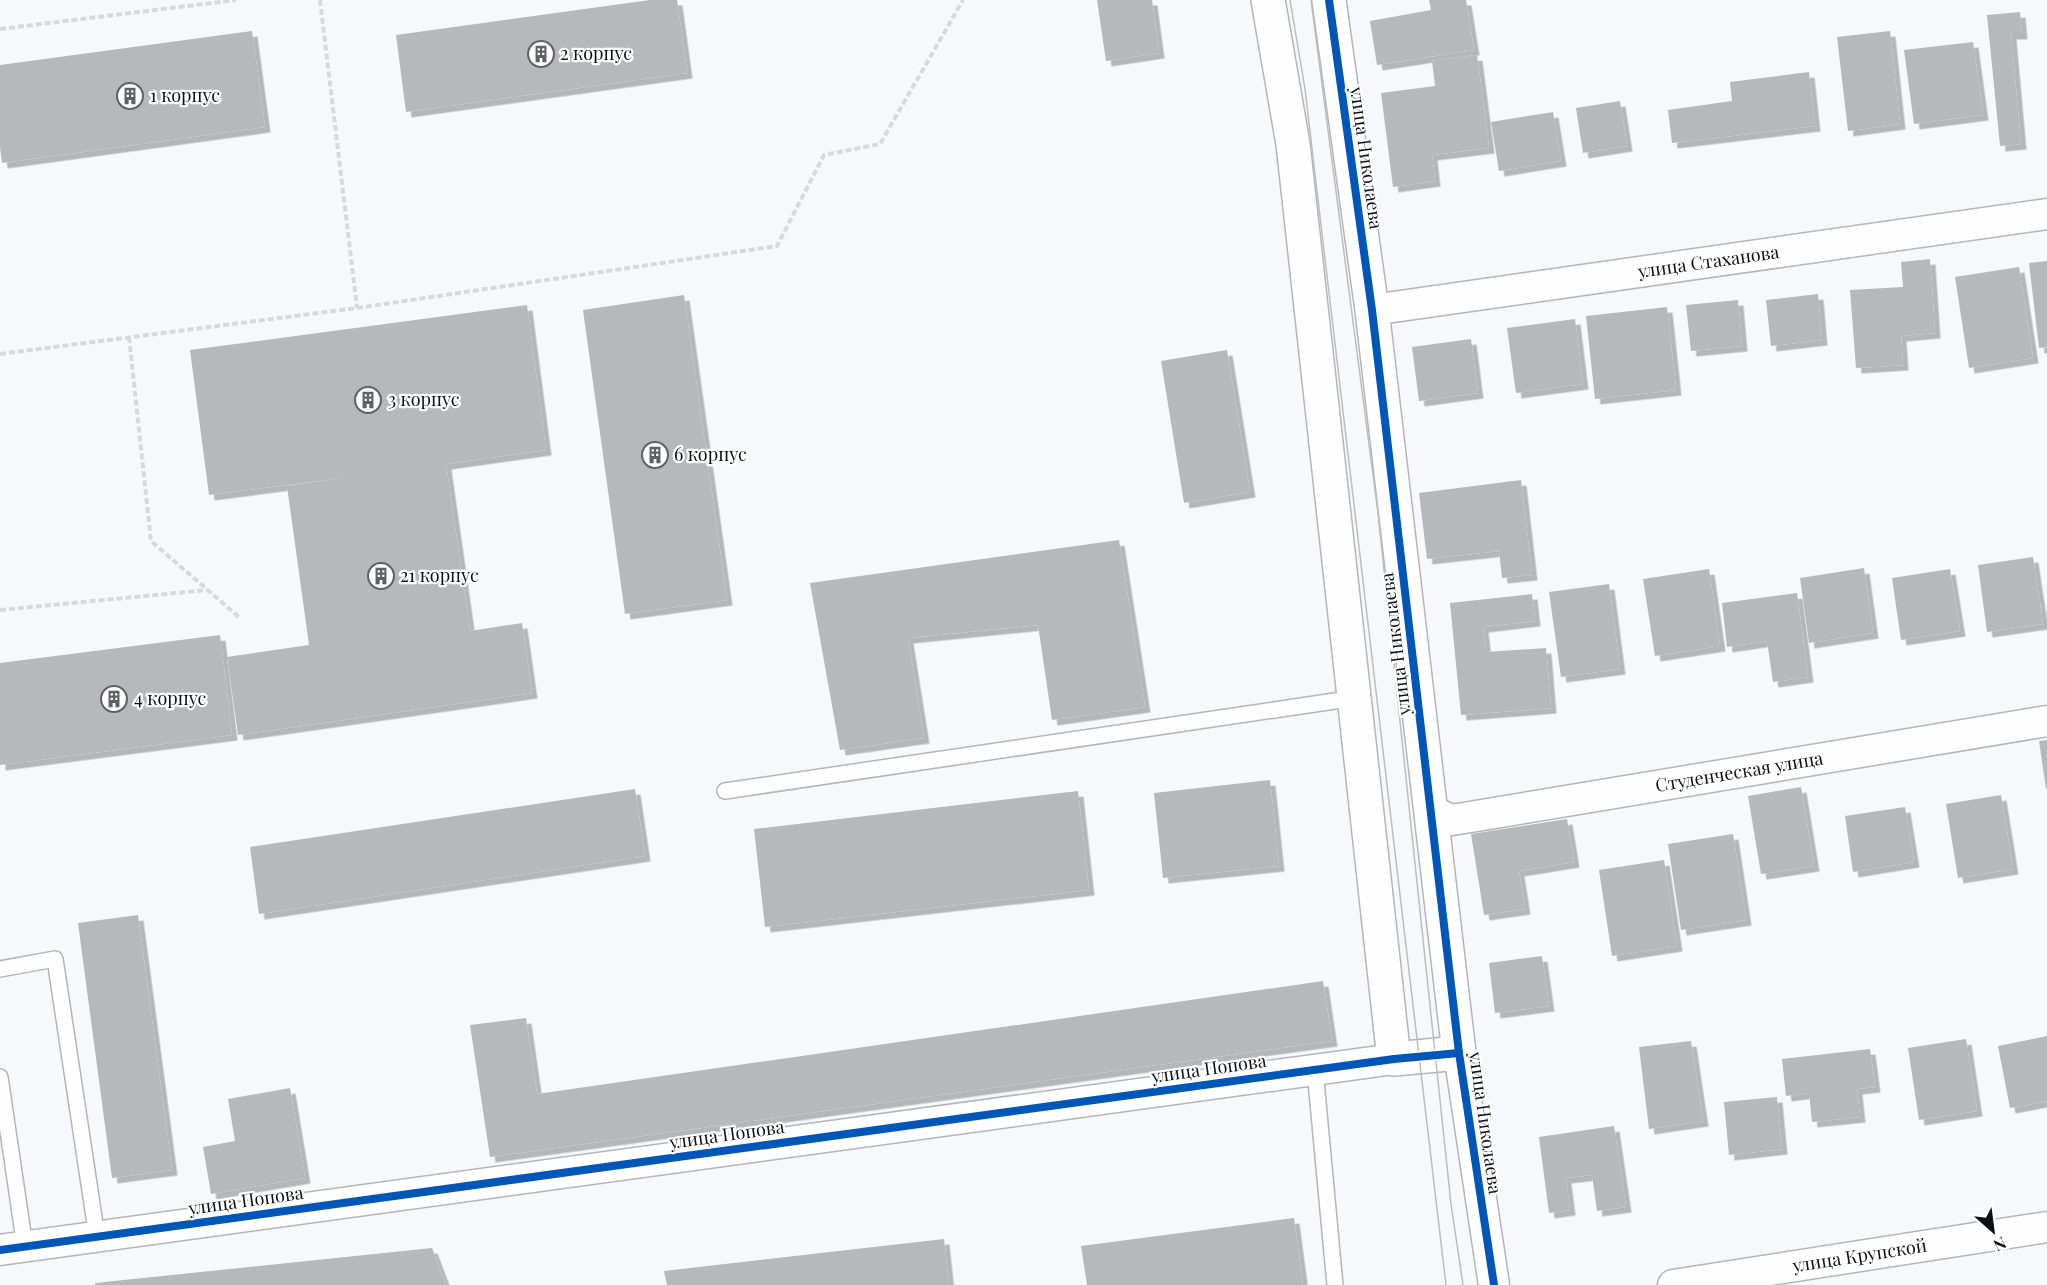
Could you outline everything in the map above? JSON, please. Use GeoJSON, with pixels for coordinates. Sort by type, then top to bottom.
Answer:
{"type":"FeatureCollection","features":[{"type":"Feature","properties":{"kind":"street"},"geometry":{"type":"LineString","coordinates":[[1268,0],[1293,144],[1394,1059]]}},
{"type":"Feature","properties":{"kind":"street","name":"улица Николаева"},"geometry":{"type":"LineString","coordinates":[[1329,0],[1372,310],[1459,1053],[1494,1285]]}},
{"type":"Feature","properties":{"kind":"street","name":"улица Стаханова"},"geometry":{"type":"LineString","coordinates":[[1372,310],[2047,214]]}},
{"type":"Feature","properties":{"kind":"street","name":"Студенческая улица"},"geometry":{"type":"LineString","coordinates":[[1431,811],[1452,820],[2047,721]]}},
{"type":"Feature","properties":{"kind":"street","name":"улица Попова"},"geometry":{"type":"LineString","coordinates":[[13,1248],[1394,1059],[1459,1053]]}},
{"type":"Feature","properties":{"kind":"street","name":"улица Крупской"},"geometry":{"type":"LineString","coordinates":[[1673,1285],[2047,1227]]}},
{"type":"Feature","properties":{"kind":"lane"},"geometry":{"type":"LineString","coordinates":[[725,791],[1355,699]]}},
{"type":"Feature","properties":{"kind":"lane"},"geometry":{"type":"LineString","coordinates":[[0,969],[55,959],[97,1237]]}},
{"type":"Feature","properties":{"kind":"lane"},"geometry":{"type":"LineString","coordinates":[[1315,1070],[1335,1285]]}},
{"type":"Feature","properties":{"kind":"lane"},"geometry":{"type":"LineString","coordinates":[[0,1077],[13,1248]]}},
{"type":"Feature","properties":{"kind":"path"},"geometry":{"type":"LineString","coordinates":[[0,29],[236,0]]}},
{"type":"Feature","properties":{"kind":"path"},"geometry":{"type":"LineString","coordinates":[[320,0],[357,308]]}},
{"type":"Feature","properties":{"kind":"path"},"geometry":{"type":"LineString","coordinates":[[0,354],[357,308],[777,246],[824,155],[880,144],[963,0]]}},
{"type":"Feature","properties":{"kind":"path"},"geometry":{"type":"LineString","coordinates":[[129,337],[151,541],[240,618]]}},
{"type":"Feature","properties":{"kind":"path"},"geometry":{"type":"LineString","coordinates":[[0,610],[208,590]]}},
{"type":"Feature","properties":{"kind":"building","name":"2 корпус"},"geometry":{"type":"Polygon","coordinates":[[[650,0],[677,0],[687,73],[406,112],[396,35],[650,0]]]}},
{"type":"Feature","properties":{"kind":"building"},"geometry":{"type":"Polygon","coordinates":[[[1097,0],[1152,0],[1159,53],[1106,61],[1097,0]]]}},
{"type":"Feature","properties":{"kind":"building"},"geometry":{"type":"Polygon","coordinates":[[[1429,0],[1466,0],[1474,50],[1377,65],[1370,21],[1431,10],[1429,0]]]}},
{"type":"Feature","properties":{"kind":"building"},"geometry":{"type":"Polygon","coordinates":[[[2020,12],[2022,34],[2011,34],[2021,144],[2000,146],[1987,15],[2020,12]]]}},
{"type":"Feature","properties":{"kind":"building","name":"1 корпус"},"geometry":{"type":"Polygon","coordinates":[[[252,31],[265,127],[2,163],[0,65],[252,31]]]}},
{"type":"Feature","properties":{"kind":"building"},"geometry":{"type":"Polygon","coordinates":[[[1890,31],[1900,124],[1848,131],[1837,37],[1890,31]]]}},
{"type":"Feature","properties":{"kind":"building"},"geometry":{"type":"Polygon","coordinates":[[[1973,42],[1983,115],[1914,124],[1904,50],[1973,42]]]}},
{"type":"Feature","properties":{"kind":"building"},"geometry":{"type":"Polygon","coordinates":[[[1477,55],[1489,148],[1432,155],[1435,181],[1393,187],[1381,93],[1435,86],[1432,61],[1477,55]]]}},
{"type":"Feature","properties":{"kind":"building"},"geometry":{"type":"Polygon","coordinates":[[[1809,72],[1815,126],[1672,143],[1668,110],[1732,101],[1730,82],[1809,72]]]}},
{"type":"Feature","properties":{"kind":"building"},"geometry":{"type":"Polygon","coordinates":[[[1620,101],[1627,146],[1583,153],[1576,108],[1620,101]]]}},
{"type":"Feature","properties":{"kind":"building"},"geometry":{"type":"Polygon","coordinates":[[[1553,112],[1561,161],[1499,171],[1491,122],[1553,112]]]}},
{"type":"Feature","properties":{"kind":"building"},"geometry":{"type":"Polygon","coordinates":[[[1930,259],[1935,333],[1901,336],[1903,365],[1856,368],[1850,290],[1903,287],[1901,262],[1930,259]]]}},
{"type":"Feature","properties":{"kind":"building"},"geometry":{"type":"Polygon","coordinates":[[[2047,261],[2047,347],[2039,348],[2029,263],[2047,261]]]}},
{"type":"Feature","properties":{"kind":"building"},"geometry":{"type":"Polygon","coordinates":[[[2019,267],[2033,358],[1969,368],[1955,277],[2019,267]]]}},
{"type":"Feature","properties":{"kind":"building"},"geometry":{"type":"Polygon","coordinates":[[[1818,294],[1822,340],[1771,346],[1766,300],[1818,294]]]}},
{"type":"Feature","properties":{"kind":"building","name":"6 корпус"},"geometry":{"type":"Polygon","coordinates":[[[684,295],[727,600],[625,614],[583,310],[684,295]]]}},
{"type":"Feature","properties":{"kind":"building"},"geometry":{"type":"Polygon","coordinates":[[[1738,300],[1742,346],[1691,351],[1686,305],[1738,300]]]}},
{"type":"Feature","properties":{"kind":"building"},"geometry":{"type":"Polygon","coordinates":[[[527,305],[546,450],[446,464],[470,631],[522,623],[532,693],[238,735],[227,657],[309,645],[287,486],[348,477],[209,495],[190,350],[527,305]]]}},
{"type":"Feature","properties":{"kind":"building"},"geometry":{"type":"Polygon","coordinates":[[[1667,307],[1676,390],[1595,399],[1586,316],[1667,307]]]}},
{"type":"Feature","properties":{"kind":"building"},"geometry":{"type":"Polygon","coordinates":[[[1575,319],[1583,384],[1516,393],[1507,328],[1575,319]]]}},
{"type":"Feature","properties":{"kind":"building"},"geometry":{"type":"Polygon","coordinates":[[[1471,339],[1478,393],[1419,401],[1412,347],[1471,339]]]}},
{"type":"Feature","properties":{"kind":"building"},"geometry":{"type":"Polygon","coordinates":[[[1227,350],[1250,492],[1184,503],[1161,361],[1227,350]]]}},
{"type":"Feature","properties":{"kind":"building"},"geometry":{"type":"Polygon","coordinates":[[[1521,480],[1532,575],[1502,578],[1499,551],[1427,559],[1419,493],[1521,480]]]}},
{"type":"Feature","properties":{"kind":"building"},"geometry":{"type":"Polygon","coordinates":[[[1119,540],[1145,707],[1052,720],[1038,625],[908,638],[924,738],[840,750],[810,583],[1119,540]]]}},
{"type":"Feature","properties":{"kind":"building"},"geometry":{"type":"Polygon","coordinates":[[[2033,557],[2043,624],[1987,632],[1978,565],[2033,557]]]}},
{"type":"Feature","properties":{"kind":"building"},"geometry":{"type":"Polygon","coordinates":[[[1864,568],[1873,633],[1809,643],[1800,578],[1864,568]]]}},
{"type":"Feature","properties":{"kind":"building"},"geometry":{"type":"Polygon","coordinates":[[[1709,569],[1720,646],[1655,656],[1643,579],[1709,569]]]}},
{"type":"Feature","properties":{"kind":"building"},"geometry":{"type":"Polygon","coordinates":[[[1950,569],[1960,631],[1901,640],[1892,578],[1950,569]]]}},
{"type":"Feature","properties":{"kind":"building"},"geometry":{"type":"Polygon","coordinates":[[[1609,584],[1620,669],[1561,677],[1549,592],[1609,584]]]}},
{"type":"Feature","properties":{"kind":"building"},"geometry":{"type":"Polygon","coordinates":[[[1797,593],[1808,677],[1773,682],[1767,641],[1727,647],[1722,603],[1797,593]]]}},
{"type":"Feature","properties":{"kind":"building"},"geometry":{"type":"Polygon","coordinates":[[[1532,594],[1535,621],[1483,627],[1486,652],[1546,648],[1551,708],[1461,715],[1450,603],[1532,594]]]}},
{"type":"Feature","properties":{"kind":"building","name":"4 корпус"},"geometry":{"type":"Polygon","coordinates":[[[220,635],[232,735],[0,765],[0,663],[220,635]]]}},
{"type":"Feature","properties":{"kind":"building"},"geometry":{"type":"Polygon","coordinates":[[[2047,740],[2047,788],[2046,789],[2039,741],[2047,740]]]}},
{"type":"Feature","properties":{"kind":"building"},"geometry":{"type":"Polygon","coordinates":[[[1270,780],[1279,866],[1163,878],[1154,793],[1270,780]]]}},
{"type":"Feature","properties":{"kind":"building"},"geometry":{"type":"Polygon","coordinates":[[[1801,787],[1814,866],[1761,874],[1748,796],[1801,787]]]}},
{"type":"Feature","properties":{"kind":"building"},"geometry":{"type":"Polygon","coordinates":[[[635,789],[645,856],[259,914],[250,847],[635,789]]]}},
{"type":"Feature","properties":{"kind":"building"},"geometry":{"type":"Polygon","coordinates":[[[1078,791],[1089,890],[765,927],[754,829],[1078,791]]]}},
{"type":"Feature","properties":{"kind":"building"},"geometry":{"type":"Polygon","coordinates":[[[2001,795],[2013,869],[1958,878],[1946,804],[2001,795]]]}},
{"type":"Feature","properties":{"kind":"building"},"geometry":{"type":"Polygon","coordinates":[[[1905,807],[1914,862],[1853,872],[1845,816],[1905,807]]]}},
{"type":"Feature","properties":{"kind":"building"},"geometry":{"type":"Polygon","coordinates":[[[1567,819],[1574,862],[1519,871],[1525,909],[1484,915],[1471,834],[1567,819]]]}},
{"type":"Feature","properties":{"kind":"building"},"geometry":{"type":"Polygon","coordinates":[[[1733,834],[1746,920],[1681,930],[1668,844],[1733,834]]]}},
{"type":"Feature","properties":{"kind":"building"},"geometry":{"type":"Polygon","coordinates":[[[1664,860],[1677,946],[1612,956],[1599,870],[1664,860]]]}},
{"type":"Feature","properties":{"kind":"building"},"geometry":{"type":"Polygon","coordinates":[[[138,915],[172,1170],[112,1178],[78,923],[138,915]]]}},
{"type":"Feature","properties":{"kind":"building"},"geometry":{"type":"Polygon","coordinates":[[[1542,956],[1549,1006],[1495,1013],[1489,963],[1542,956]]]}},
{"type":"Feature","properties":{"kind":"building"},"geometry":{"type":"Polygon","coordinates":[[[1323,981],[1332,1041],[490,1157],[470,1025],[526,1018],[537,1094],[1323,981]]]}},
{"type":"Feature","properties":{"kind":"building"},"geometry":{"type":"Polygon","coordinates":[[[2047,1036],[2047,1101],[2010,1108],[1998,1046],[2047,1036]]]}},
{"type":"Feature","properties":{"kind":"building"},"geometry":{"type":"Polygon","coordinates":[[[1966,1039],[1977,1111],[1919,1120],[1908,1048],[1966,1039]]]}},
{"type":"Feature","properties":{"kind":"building"},"geometry":{"type":"Polygon","coordinates":[[[1691,1041],[1703,1121],[1649,1129],[1639,1047],[1691,1041]]]}},
{"type":"Feature","properties":{"kind":"building"},"geometry":{"type":"Polygon","coordinates":[[[1870,1049],[1875,1087],[1857,1089],[1860,1117],[1812,1122],[1809,1093],[1786,1096],[1782,1059],[1870,1049]]]}},
{"type":"Feature","properties":{"kind":"building"},"geometry":{"type":"Polygon","coordinates":[[[290,1088],[305,1178],[211,1194],[203,1147],[235,1141],[228,1099],[290,1088]]]}},
{"type":"Feature","properties":{"kind":"building"},"geometry":{"type":"Polygon","coordinates":[[[1777,1097],[1782,1149],[1729,1155],[1724,1102],[1777,1097]]]}},
{"type":"Feature","properties":{"kind":"building"},"geometry":{"type":"Polygon","coordinates":[[[1614,1126],[1626,1207],[1597,1211],[1592,1175],[1566,1178],[1570,1210],[1549,1213],[1539,1137],[1614,1126]]]}},
{"type":"Feature","properties":{"kind":"building"},"geometry":{"type":"Polygon","coordinates":[[[1294,1218],[1303,1285],[1087,1285],[1081,1246],[1294,1218]]]}},
{"type":"Feature","properties":{"kind":"building"},"geometry":{"type":"Polygon","coordinates":[[[944,1239],[949,1285],[667,1285],[664,1271],[944,1239]]]}},
{"type":"Feature","properties":{"kind":"building"},"geometry":{"type":"Polygon","coordinates":[[[432,1248],[446,1285],[95,1285],[95,1283],[432,1248]]]}},
{"type":"Feature","properties":{"kind":"tram line"},"geometry":{"type":"LineString","coordinates":[[1290,0],[1305,89],[1446,1285]]}},
{"type":"Feature","properties":{"kind":"tram line"},"geometry":{"type":"LineString","coordinates":[[1311,0],[1378,513],[1451,1204],[1463,1285]]}},
{"type":"Feature","properties":{"kind":"cycle path"},"geometry":{"type":"LineString","coordinates":[[1329,0],[1372,310],[1459,1053],[1494,1285]]}},
{"type":"Feature","properties":{"kind":"cycle path"},"geometry":{"type":"LineString","coordinates":[[0,1250],[1394,1059],[1459,1053]]}},
{"type":"Feature","properties":{"kind":"place","name":"2 корпус"},"geometry":{"type":"Point","coordinates":[541,54]}},
{"type":"Feature","properties":{"kind":"place","name":"1 корпус"},"geometry":{"type":"Point","coordinates":[130,96]}},
{"type":"Feature","properties":{"kind":"place","name":"3 корпус"},"geometry":{"type":"Point","coordinates":[368,400]}},
{"type":"Feature","properties":{"kind":"place","name":"6 корпус"},"geometry":{"type":"Point","coordinates":[655,455]}},
{"type":"Feature","properties":{"kind":"place","name":"21 корпус"},"geometry":{"type":"Point","coordinates":[381,576]}},
{"type":"Feature","properties":{"kind":"place","name":"4 корпус"},"geometry":{"type":"Point","coordinates":[114,699]}}]}
